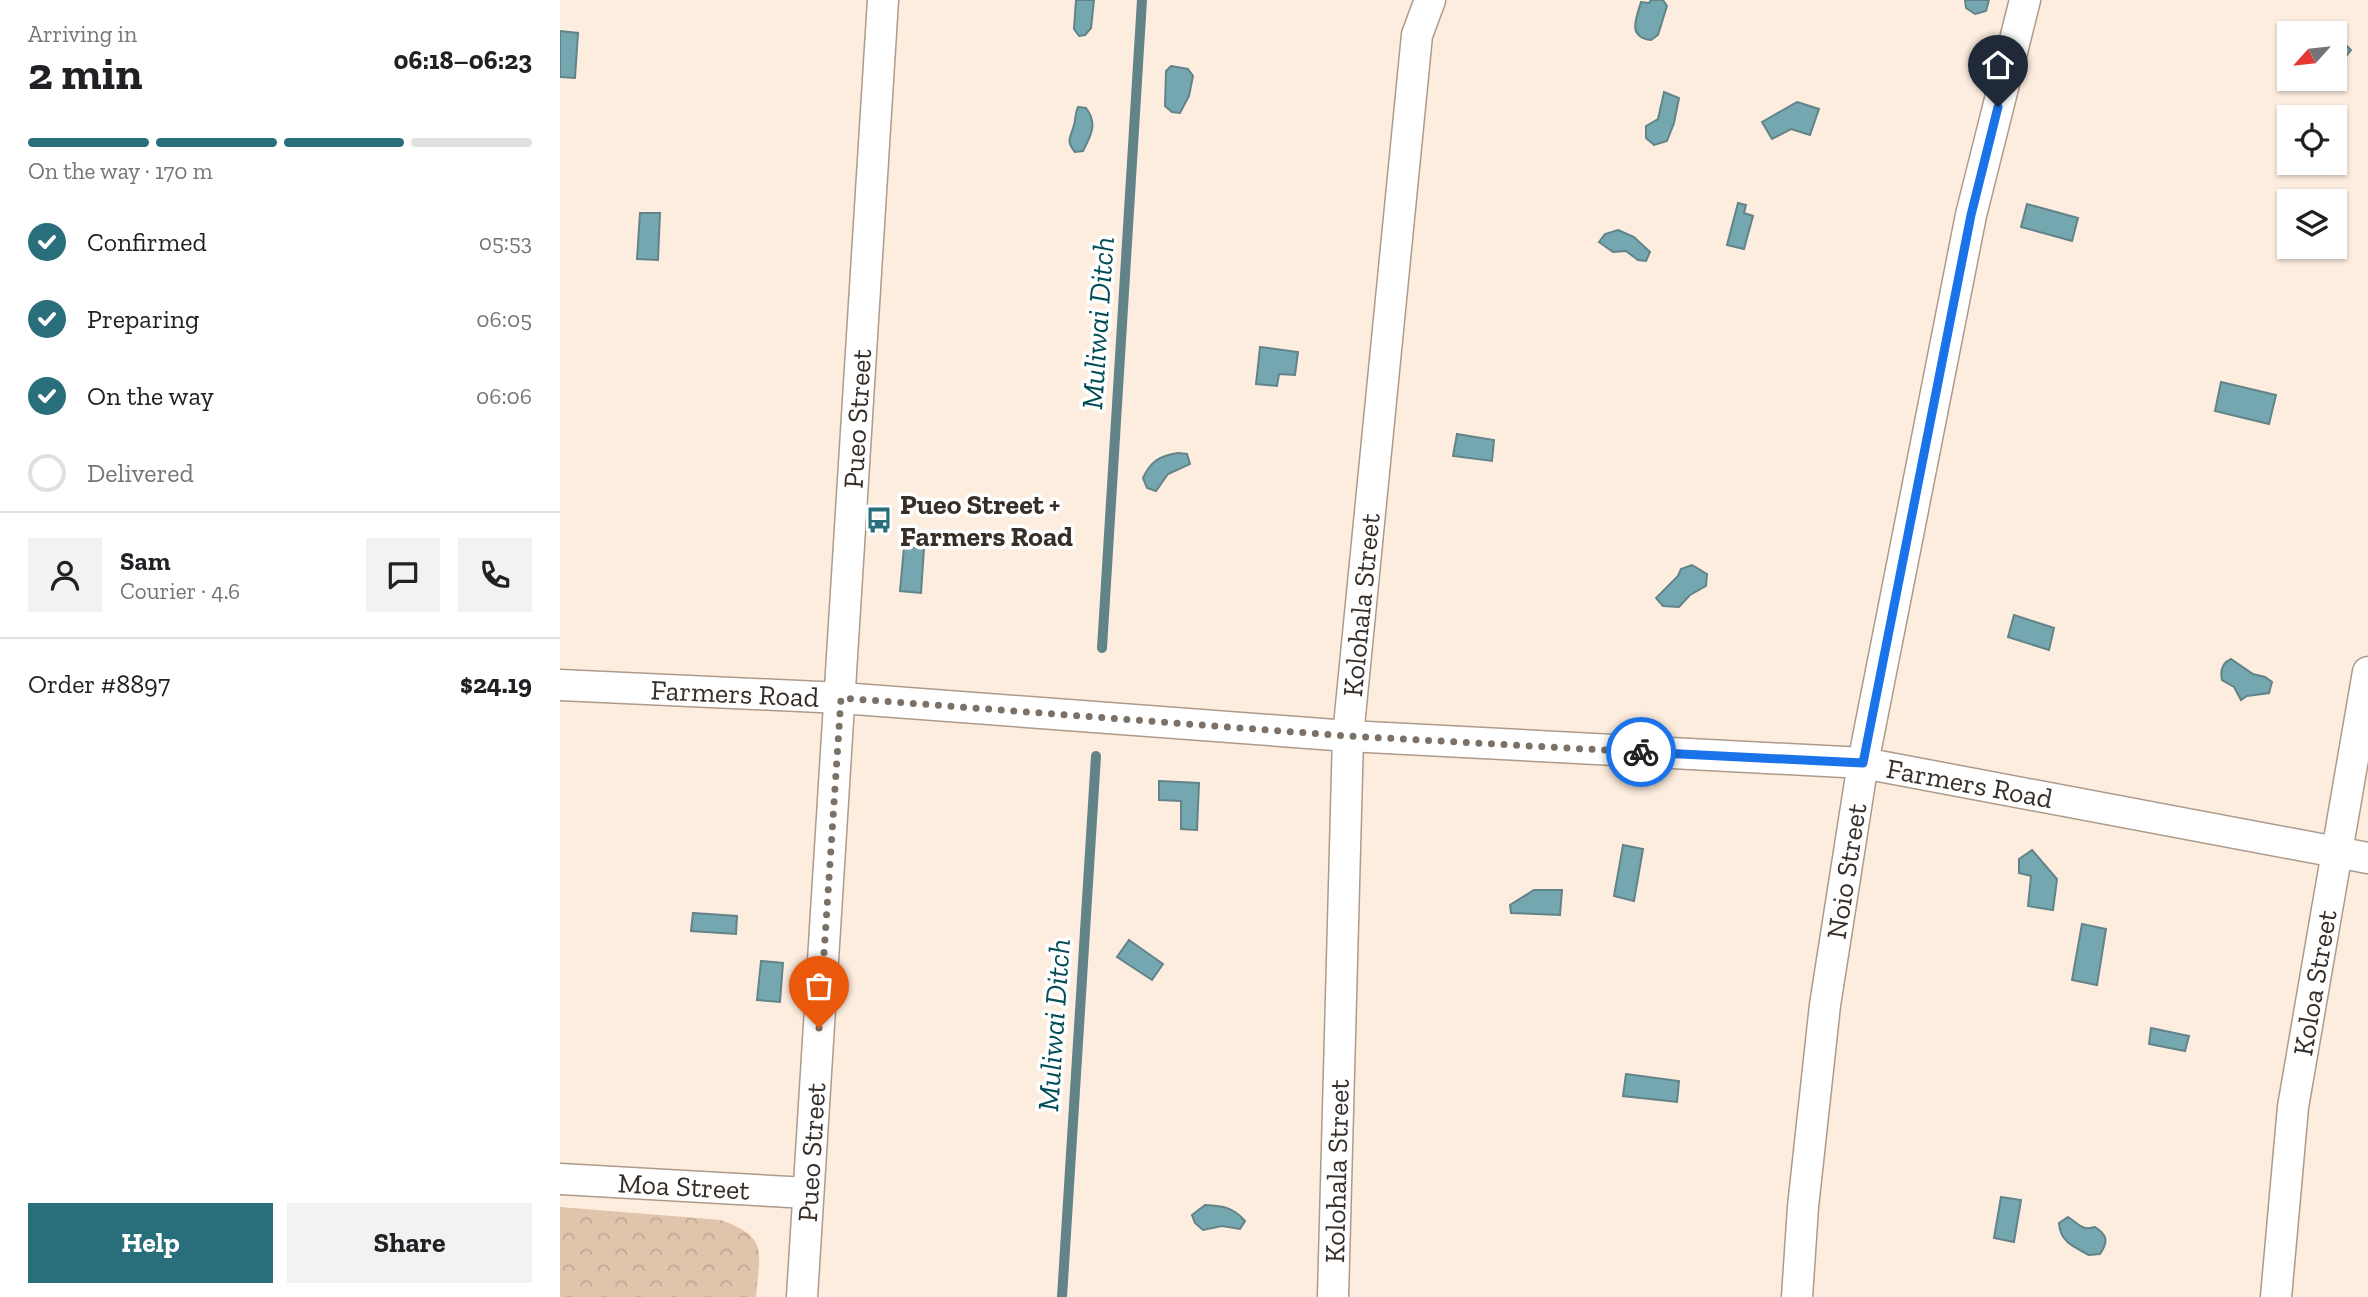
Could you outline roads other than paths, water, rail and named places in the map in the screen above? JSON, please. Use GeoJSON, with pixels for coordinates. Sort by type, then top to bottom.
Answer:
{"type":"FeatureCollection","features":[{"type":"Feature","properties":{"kind":"street","name":"Pueo Street"},"geometry":{"type":"LineString","coordinates":[[802,1297],[884,0]]}},
{"type":"Feature","properties":{"kind":"street","name":"Kolohala Street"},"geometry":{"type":"LineString","coordinates":[[1334,1297],[1348,736],[1417,35],[1430,0]]}},
{"type":"Feature","properties":{"kind":"street","name":"Noio Street"},"geometry":{"type":"LineString","coordinates":[[1797,1297],[1803,1207],[1825,1005],[1863,763],[1971,215],[2025,0]]}},
{"type":"Feature","properties":{"kind":"street","name":"Koloa Street"},"geometry":{"type":"LineString","coordinates":[[2276,1297],[2293,1107],[2368,672]]}},
{"type":"Feature","properties":{"kind":"street","name":"Farmers Road"},"geometry":{"type":"LineString","coordinates":[[560,685],[841,698],[1348,736],[1863,763],[2368,858]]}},
{"type":"Feature","properties":{"kind":"street","name":"Moa Street"},"geometry":{"type":"LineString","coordinates":[[560,1179],[808,1193]]}},
{"type":"Feature","properties":{"kind":"water"},"geometry":{"type":"Polygon","coordinates":[[[1076,0],[1094,0],[1091,28],[1085,35],[1079,36],[1074,29],[1076,0]]]}},
{"type":"Feature","properties":{"kind":"water"},"geometry":{"type":"Polygon","coordinates":[[[1651,0],[1663,0],[1667,6],[1658,35],[1651,40],[1639,35],[1635,26],[1641,2],[1649,3],[1651,0]]]}},
{"type":"Feature","properties":{"kind":"water"},"geometry":{"type":"Polygon","coordinates":[[[1965,0],[1989,0],[1986,11],[1975,14],[1966,8],[1965,0]]]}},
{"type":"Feature","properties":{"kind":"water"},"geometry":{"type":"Polygon","coordinates":[[[560,31],[578,33],[575,78],[560,77],[560,31]]]}},
{"type":"Feature","properties":{"kind":"water"},"geometry":{"type":"Polygon","coordinates":[[[1171,66],[1188,69],[1193,76],[1189,96],[1180,113],[1172,112],[1165,106],[1166,71],[1171,66]]]}},
{"type":"Feature","properties":{"kind":"water"},"geometry":{"type":"Polygon","coordinates":[[[1664,92],[1679,98],[1667,141],[1654,145],[1646,138],[1646,126],[1658,119],[1664,92]]]}},
{"type":"Feature","properties":{"kind":"water"},"geometry":{"type":"Polygon","coordinates":[[[1797,102],[1819,109],[1810,135],[1791,129],[1772,139],[1762,122],[1797,102]]]}},
{"type":"Feature","properties":{"kind":"water"},"geometry":{"type":"Polygon","coordinates":[[[1078,107],[1086,108],[1092,124],[1091,135],[1083,151],[1075,152],[1070,139],[1078,107]]]}},
{"type":"Feature","properties":{"kind":"water"},"geometry":{"type":"Polygon","coordinates":[[[1738,203],[1746,205],[1744,213],[1753,216],[1744,249],[1727,245],[1738,203]]]}},
{"type":"Feature","properties":{"kind":"water"},"geometry":{"type":"Polygon","coordinates":[[[2027,204],[2078,218],[2072,241],[2021,227],[2027,204]]]}},
{"type":"Feature","properties":{"kind":"water"},"geometry":{"type":"Polygon","coordinates":[[[640,213],[660,213],[658,260],[637,259],[640,213]]]}},
{"type":"Feature","properties":{"kind":"water"},"geometry":{"type":"Polygon","coordinates":[[[1618,230],[1634,237],[1650,252],[1646,261],[1638,260],[1626,251],[1613,252],[1599,242],[1605,234],[1618,230]]]}},
{"type":"Feature","properties":{"kind":"water"},"geometry":{"type":"Polygon","coordinates":[[[1260,347],[1298,352],[1295,375],[1279,374],[1277,386],[1256,384],[1260,347]]]}},
{"type":"Feature","properties":{"kind":"water"},"geometry":{"type":"Polygon","coordinates":[[[2221,382],[2276,395],[2269,424],[2215,411],[2221,382]]]}},
{"type":"Feature","properties":{"kind":"water"},"geometry":{"type":"Polygon","coordinates":[[[1457,434],[1494,440],[1492,461],[1453,456],[1457,434]]]}},
{"type":"Feature","properties":{"kind":"water"},"geometry":{"type":"Polygon","coordinates":[[[1178,453],[1187,454],[1190,464],[1168,474],[1156,491],[1147,488],[1143,478],[1149,467],[1161,458],[1178,453]]]}},
{"type":"Feature","properties":{"kind":"water"},"geometry":{"type":"Polygon","coordinates":[[[904,547],[924,548],[921,593],[900,591],[904,547]]]}},
{"type":"Feature","properties":{"kind":"water"},"geometry":{"type":"Polygon","coordinates":[[[1692,565],[1707,574],[1706,586],[1690,595],[1679,607],[1663,606],[1656,598],[1678,576],[1681,569],[1692,565]]]}},
{"type":"Feature","properties":{"kind":"water"},"geometry":{"type":"Polygon","coordinates":[[[2014,615],[2054,628],[2049,650],[2008,637],[2014,615]]]}},
{"type":"Feature","properties":{"kind":"water"},"geometry":{"type":"Polygon","coordinates":[[[2231,659],[2253,674],[2272,682],[2269,693],[2247,696],[2241,700],[2234,687],[2222,680],[2222,667],[2231,659]]]}},
{"type":"Feature","properties":{"kind":"water"},"geometry":{"type":"Polygon","coordinates":[[[1159,781],[1199,783],[1197,830],[1181,829],[1181,801],[1159,800],[1159,781]]]}},
{"type":"Feature","properties":{"kind":"water"},"geometry":{"type":"Polygon","coordinates":[[[1623,845],[1643,849],[1634,901],[1614,896],[1623,845]]]}},
{"type":"Feature","properties":{"kind":"water"},"geometry":{"type":"Polygon","coordinates":[[[2032,850],[2057,879],[2053,910],[2028,906],[2031,876],[2019,873],[2019,859],[2032,850]]]}},
{"type":"Feature","properties":{"kind":"water"},"geometry":{"type":"Polygon","coordinates":[[[1534,890],[1562,890],[1560,915],[1511,913],[1510,905],[1534,890]]]}},
{"type":"Feature","properties":{"kind":"water"},"geometry":{"type":"Polygon","coordinates":[[[693,913],[737,916],[736,934],[691,931],[693,913]]]}},
{"type":"Feature","properties":{"kind":"water"},"geometry":{"type":"Polygon","coordinates":[[[2082,924],[2106,929],[2097,985],[2072,980],[2082,924]]]}},
{"type":"Feature","properties":{"kind":"water"},"geometry":{"type":"Polygon","coordinates":[[[1129,940],[1163,964],[1152,980],[1117,957],[1129,940]]]}},
{"type":"Feature","properties":{"kind":"water"},"geometry":{"type":"Polygon","coordinates":[[[761,961],[783,963],[780,1002],[757,1000],[761,961]]]}},
{"type":"Feature","properties":{"kind":"water"},"geometry":{"type":"Polygon","coordinates":[[[2151,1028],[2189,1036],[2185,1051],[2149,1044],[2151,1028]]]}},
{"type":"Feature","properties":{"kind":"water"},"geometry":{"type":"Polygon","coordinates":[[[1626,1074],[1679,1081],[1677,1102],[1623,1096],[1626,1074]]]}},
{"type":"Feature","properties":{"kind":"water"},"geometry":{"type":"Polygon","coordinates":[[[2001,1197],[2021,1200],[2014,1242],[1994,1238],[2001,1197]]]}},
{"type":"Feature","properties":{"kind":"water"},"geometry":{"type":"Polygon","coordinates":[[[1205,1205],[1227,1208],[1245,1221],[1240,1229],[1222,1226],[1203,1230],[1195,1223],[1192,1215],[1205,1205]]]}},
{"type":"Feature","properties":{"kind":"water"},"geometry":{"type":"Polygon","coordinates":[[[2068,1217],[2081,1226],[2095,1227],[2102,1233],[2105,1242],[2100,1254],[2089,1255],[2065,1239],[2059,1223],[2068,1217]]]}},
{"type":"Feature","properties":{"kind":"waterway","name":"Muliwai Ditch"},"geometry":{"type":"LineString","coordinates":[[1102,648],[1142,0]]}},
{"type":"Feature","properties":{"kind":"waterway","name":"Muliwai Ditch"},"geometry":{"type":"LineString","coordinates":[[1062,1297],[1096,756]]}},
{"type":"Feature","properties":{"kind":"place","name":"Pueo Street + Farmers Road"},"geometry":{"type":"Point","coordinates":[879,520]}}]}
